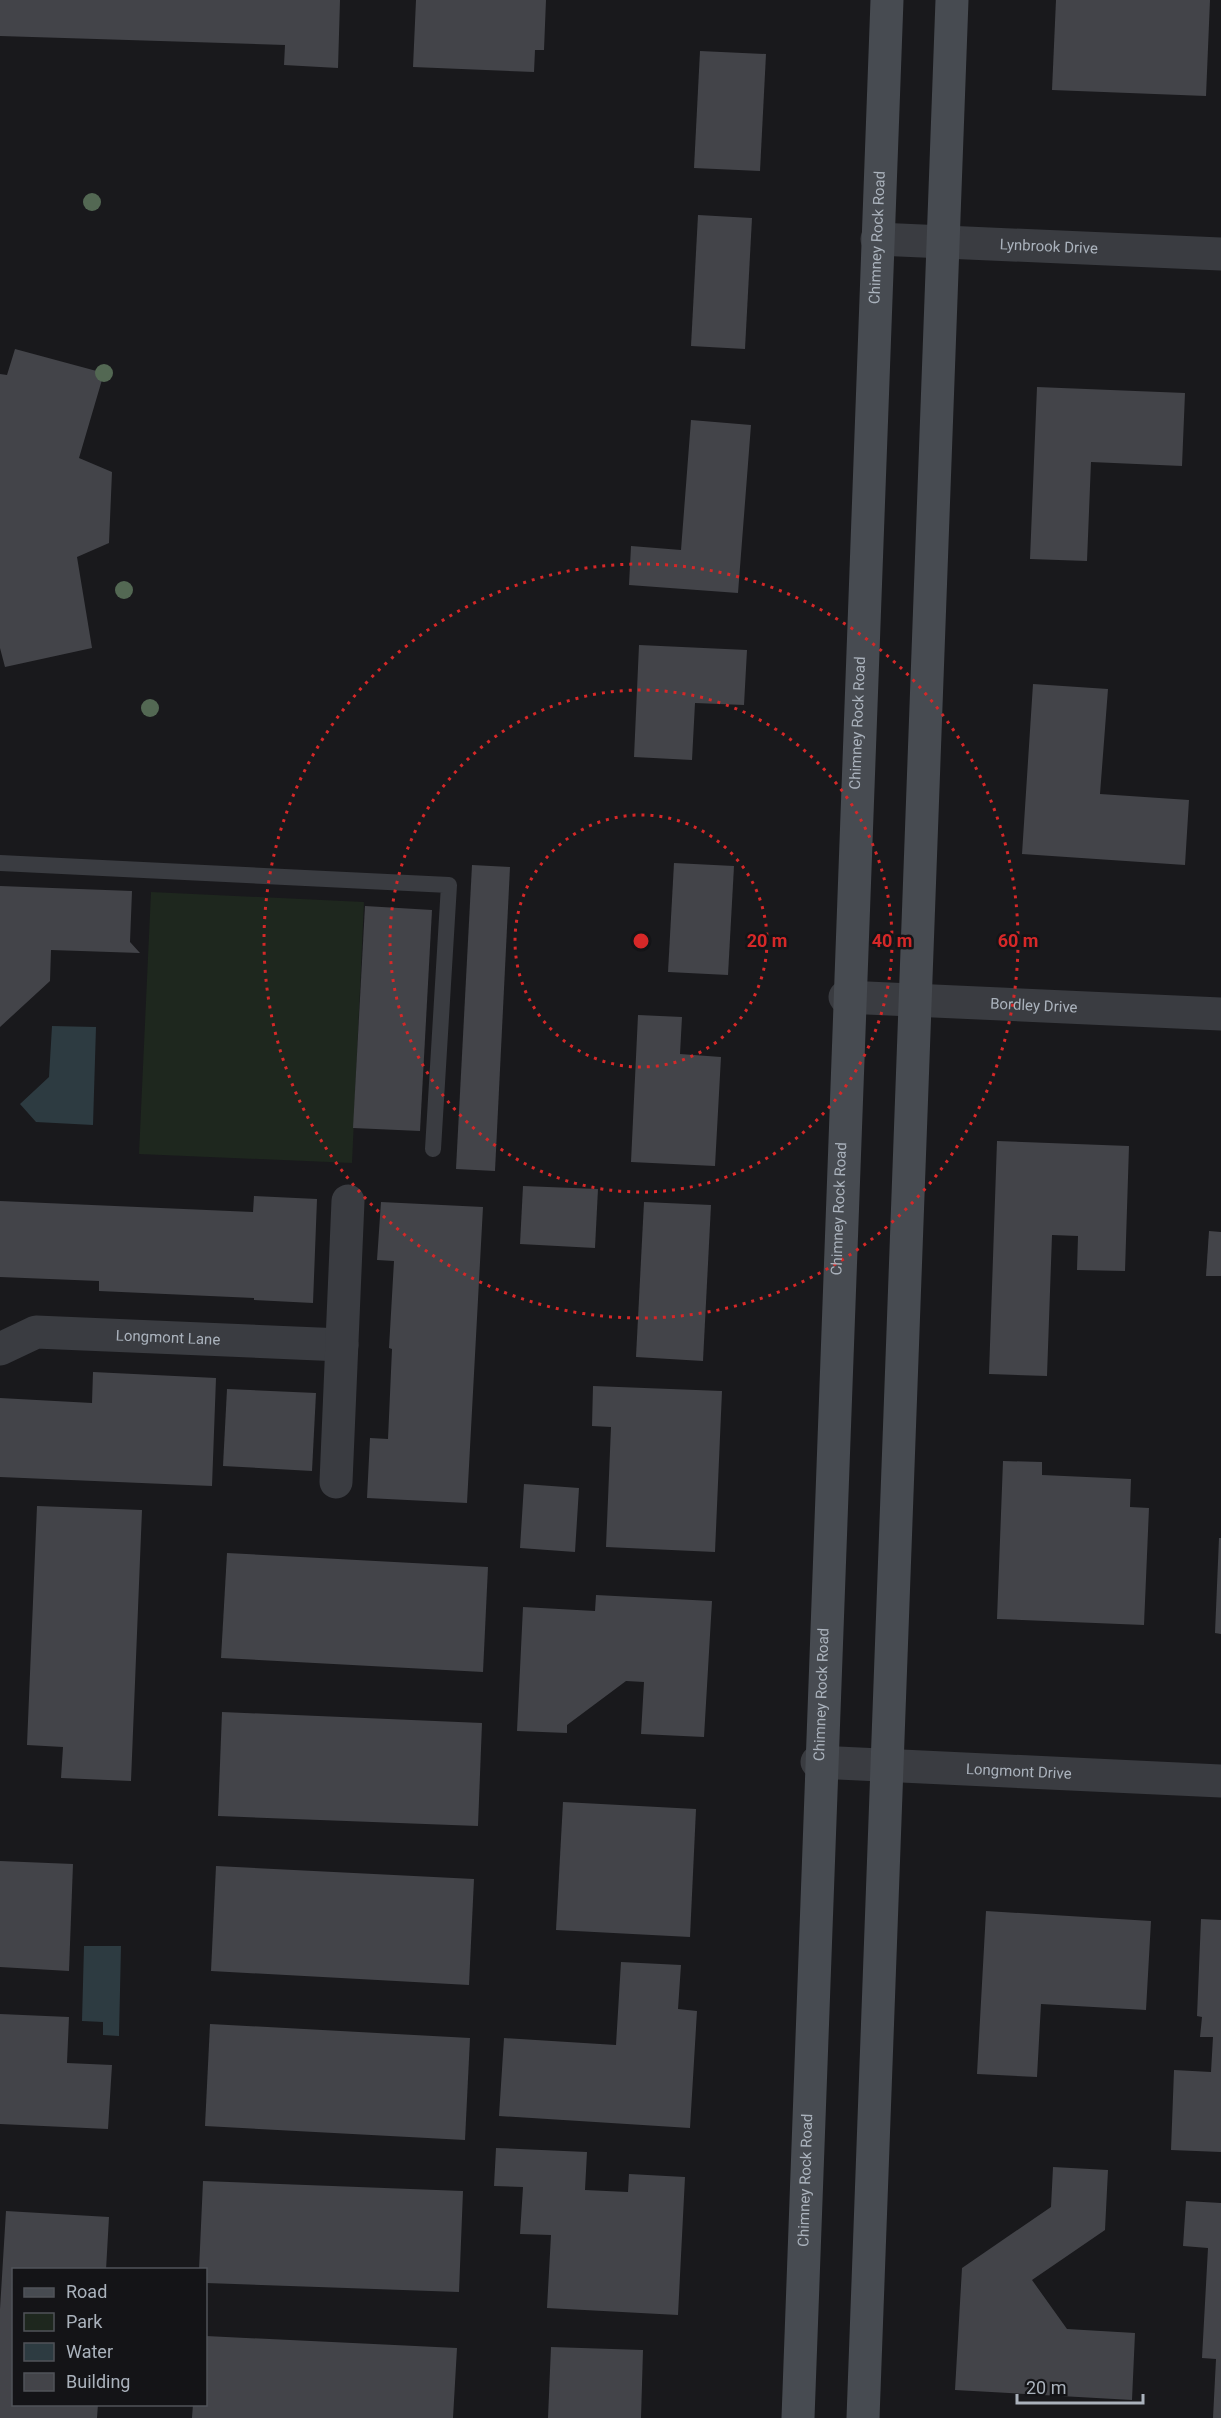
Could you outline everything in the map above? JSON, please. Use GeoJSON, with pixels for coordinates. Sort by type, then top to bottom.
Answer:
{"type":"FeatureCollection","features":[{"type":"Feature","properties":{"kind":"main road","name":"Chimney Rock Road"},"geometry":{"type":"LineString","coordinates":[[798,2418],[817,1762],[845,997],[887,0]]}},
{"type":"Feature","properties":{"kind":"main road"},"geometry":{"type":"LineString","coordinates":[[863,2418],[885,1765],[916,1000],[952,0]]}},
{"type":"Feature","properties":{"kind":"street","name":"Lynbrook Drive"},"geometry":{"type":"LineString","coordinates":[[877,239],[1221,254]]}},
{"type":"Feature","properties":{"kind":"street","name":"Bordley Drive"},"geometry":{"type":"LineString","coordinates":[[845,997],[1221,1014]]}},
{"type":"Feature","properties":{"kind":"street"},"geometry":{"type":"LineString","coordinates":[[336,1482],[348,1201]]}},
{"type":"Feature","properties":{"kind":"street","name":"Longmont Lane"},"geometry":{"type":"LineString","coordinates":[[0,1349],[36,1332],[342,1345]]}},
{"type":"Feature","properties":{"kind":"street","name":"Longmont Drive"},"geometry":{"type":"LineString","coordinates":[[817,1762],[1221,1781]]}},
{"type":"Feature","properties":{"kind":"lane"},"geometry":{"type":"LineString","coordinates":[[0,863],[449,885],[433,1149]]}},
{"type":"Feature","properties":{"kind":"green space"},"geometry":{"type":"Polygon","coordinates":[[[151,892],[364,902],[352,1163],[139,1154],[151,892]]]}},
{"type":"Feature","properties":{"kind":"water"},"geometry":{"type":"Polygon","coordinates":[[[52,1026],[96,1027],[93,1125],[36,1122],[20,1104],[49,1077],[52,1026]]]}},
{"type":"Feature","properties":{"kind":"water"},"geometry":{"type":"Polygon","coordinates":[[[84,1946],[121,1946],[119,2036],[103,2035],[103,2022],[82,2021],[84,1946]]]}},
{"type":"Feature","properties":{"kind":"building"},"geometry":{"type":"Polygon","coordinates":[[[0,0],[340,0],[338,68],[284,65],[285,45],[0,36],[0,0]]]}},
{"type":"Feature","properties":{"kind":"building"},"geometry":{"type":"Polygon","coordinates":[[[416,0],[546,0],[544,50],[535,50],[534,72],[413,67],[416,0]]]}},
{"type":"Feature","properties":{"kind":"building"},"geometry":{"type":"Polygon","coordinates":[[[1056,0],[1210,0],[1206,96],[1052,90],[1056,0]]]}},
{"type":"Feature","properties":{"kind":"building"},"geometry":{"type":"Polygon","coordinates":[[[700,51],[766,54],[760,171],[694,168],[700,51]]]}},
{"type":"Feature","properties":{"kind":"building"},"geometry":{"type":"Polygon","coordinates":[[[698,215],[752,218],[745,349],[691,346],[698,215]]]}},
{"type":"Feature","properties":{"kind":"building"},"geometry":{"type":"Polygon","coordinates":[[[15,349],[104,373],[79,458],[112,472],[109,543],[77,557],[92,648],[5,667],[0,648],[0,374],[7,375],[15,349]]]}},
{"type":"Feature","properties":{"kind":"building"},"geometry":{"type":"Polygon","coordinates":[[[1037,387],[1185,393],[1182,466],[1091,462],[1087,561],[1030,559],[1037,387]]]}},
{"type":"Feature","properties":{"kind":"building"},"geometry":{"type":"Polygon","coordinates":[[[691,420],[751,425],[738,593],[629,585],[631,546],[681,550],[691,420]]]}},
{"type":"Feature","properties":{"kind":"building"},"geometry":{"type":"Polygon","coordinates":[[[639,645],[747,650],[744,705],[695,703],[692,760],[634,757],[639,645]]]}},
{"type":"Feature","properties":{"kind":"building"},"geometry":{"type":"Polygon","coordinates":[[[1033,684],[1108,689],[1100,794],[1189,800],[1185,865],[1022,854],[1033,684]]]}},
{"type":"Feature","properties":{"kind":"building"},"geometry":{"type":"Polygon","coordinates":[[[674,863],[734,866],[728,975],[668,972],[674,863]]]}},
{"type":"Feature","properties":{"kind":"building"},"geometry":{"type":"Polygon","coordinates":[[[472,865],[510,867],[495,1171],[456,1169],[472,865]]]}},
{"type":"Feature","properties":{"kind":"building"},"geometry":{"type":"Polygon","coordinates":[[[0,886],[132,891],[130,942],[140,953],[51,950],[50,981],[0,1027],[0,886]]]}},
{"type":"Feature","properties":{"kind":"building"},"geometry":{"type":"Polygon","coordinates":[[[365,906],[432,910],[420,1131],[353,1128],[365,906]]]}},
{"type":"Feature","properties":{"kind":"building"},"geometry":{"type":"Polygon","coordinates":[[[638,1015],[682,1017],[680,1054],[721,1057],[715,1166],[631,1162],[638,1015]]]}},
{"type":"Feature","properties":{"kind":"building"},"geometry":{"type":"Polygon","coordinates":[[[997,1141],[1129,1146],[1125,1271],[1077,1270],[1078,1236],[1052,1235],[1047,1376],[989,1374],[997,1141]]]}},
{"type":"Feature","properties":{"kind":"building"},"geometry":{"type":"Polygon","coordinates":[[[523,1186],[598,1189],[595,1248],[520,1244],[523,1186]]]}},
{"type":"Feature","properties":{"kind":"building"},"geometry":{"type":"Polygon","coordinates":[[[254,1196],[317,1199],[313,1303],[99,1291],[99,1281],[0,1277],[0,1201],[253,1212],[254,1196]]]}},
{"type":"Feature","properties":{"kind":"building"},"geometry":{"type":"Polygon","coordinates":[[[381,1202],[483,1207],[467,1503],[367,1498],[370,1438],[388,1439],[392,1349],[389,1348],[394,1261],[377,1260],[381,1202]]]}},
{"type":"Feature","properties":{"kind":"building"},"geometry":{"type":"Polygon","coordinates":[[[644,1202],[711,1205],[703,1361],[636,1357],[644,1202]]]}},
{"type":"Feature","properties":{"kind":"building"},"geometry":{"type":"Polygon","coordinates":[[[1209,1231],[1221,1232],[1221,1276],[1206,1276],[1209,1231]]]}},
{"type":"Feature","properties":{"kind":"building"},"geometry":{"type":"Polygon","coordinates":[[[93,1372],[216,1378],[212,1486],[0,1477],[0,1398],[92,1403],[93,1372]]]}},
{"type":"Feature","properties":{"kind":"building"},"geometry":{"type":"Polygon","coordinates":[[[593,1386],[722,1391],[715,1552],[606,1547],[611,1427],[592,1426],[593,1386]]]}},
{"type":"Feature","properties":{"kind":"building"},"geometry":{"type":"Polygon","coordinates":[[[227,1389],[316,1393],[312,1471],[223,1466],[227,1389]]]}},
{"type":"Feature","properties":{"kind":"building"},"geometry":{"type":"Polygon","coordinates":[[[1003,1461],[1042,1462],[1042,1475],[1131,1479],[1130,1507],[1149,1508],[1144,1625],[997,1619],[1003,1461]]]}},
{"type":"Feature","properties":{"kind":"building"},"geometry":{"type":"Polygon","coordinates":[[[524,1484],[579,1488],[575,1552],[520,1548],[524,1484]]]}},
{"type":"Feature","properties":{"kind":"building"},"geometry":{"type":"Polygon","coordinates":[[[37,1506],[142,1510],[131,1781],[61,1778],[63,1747],[27,1745],[37,1506]]]}},
{"type":"Feature","properties":{"kind":"building"},"geometry":{"type":"Polygon","coordinates":[[[1219,1538],[1221,1538],[1221,1634],[1215,1633],[1219,1538]]]}},
{"type":"Feature","properties":{"kind":"building"},"geometry":{"type":"Polygon","coordinates":[[[227,1553],[488,1567],[483,1672],[221,1658],[227,1553]]]}},
{"type":"Feature","properties":{"kind":"building"},"geometry":{"type":"Polygon","coordinates":[[[596,1595],[712,1601],[704,1737],[641,1734],[644,1682],[626,1681],[567,1725],[567,1733],[517,1731],[523,1607],[595,1611],[596,1595]]]}},
{"type":"Feature","properties":{"kind":"building"},"geometry":{"type":"Polygon","coordinates":[[[222,1712],[482,1723],[478,1826],[218,1816],[222,1712]]]}},
{"type":"Feature","properties":{"kind":"building"},"geometry":{"type":"Polygon","coordinates":[[[563,1802],[696,1809],[690,1937],[556,1930],[563,1802]]]}},
{"type":"Feature","properties":{"kind":"building"},"geometry":{"type":"Polygon","coordinates":[[[0,1861],[73,1864],[69,1971],[0,1967],[0,1861]]]}},
{"type":"Feature","properties":{"kind":"building"},"geometry":{"type":"Polygon","coordinates":[[[216,1866],[474,1879],[469,1985],[211,1971],[216,1866]]]}},
{"type":"Feature","properties":{"kind":"building"},"geometry":{"type":"Polygon","coordinates":[[[986,1911],[1151,1921],[1146,2010],[1041,2004],[1037,2077],[977,2074],[986,1911]]]}},
{"type":"Feature","properties":{"kind":"building"},"geometry":{"type":"Polygon","coordinates":[[[1201,1919],[1221,1920],[1221,2152],[1171,2150],[1174,2070],[1211,2072],[1213,2037],[1200,2037],[1202,2017],[1197,2016],[1201,1919]]]}},
{"type":"Feature","properties":{"kind":"building"},"geometry":{"type":"Polygon","coordinates":[[[621,1962],[681,1965],[678,2009],[697,2011],[690,2128],[499,2116],[504,2038],[616,2045],[621,1962]]]}},
{"type":"Feature","properties":{"kind":"building"},"geometry":{"type":"Polygon","coordinates":[[[0,2014],[69,2017],[67,2063],[112,2065],[108,2129],[0,2124],[0,2014]]]}},
{"type":"Feature","properties":{"kind":"building"},"geometry":{"type":"Polygon","coordinates":[[[210,2024],[470,2038],[465,2140],[205,2126],[210,2024]]]}},
{"type":"Feature","properties":{"kind":"building"},"geometry":{"type":"Polygon","coordinates":[[[496,2148],[587,2152],[585,2190],[628,2192],[629,2174],[685,2177],[678,2315],[547,2308],[551,2235],[520,2234],[523,2187],[494,2186],[496,2148]]]}},
{"type":"Feature","properties":{"kind":"building"},"geometry":{"type":"Polygon","coordinates":[[[1053,2167],[1108,2170],[1105,2230],[1032,2280],[1067,2329],[1135,2333],[1132,2400],[955,2390],[962,2268],[1051,2207],[1053,2167]]]}},
{"type":"Feature","properties":{"kind":"building"},"geometry":{"type":"Polygon","coordinates":[[[203,2181],[463,2191],[459,2292],[207,2283],[207,2268],[199,2268],[203,2181]]]}},
{"type":"Feature","properties":{"kind":"building"},"geometry":{"type":"Polygon","coordinates":[[[1186,2201],[1221,2203],[1221,2418],[1213,2418],[1216,2359],[1202,2358],[1208,2248],[1183,2246],[1186,2201]]]}},
{"type":"Feature","properties":{"kind":"building"},"geometry":{"type":"Polygon","coordinates":[[[6,2211],[109,2217],[106,2268],[12,2268],[12,2406],[98,2406],[97,2418],[0,2418],[0,2309],[6,2211]]]}},
{"type":"Feature","properties":{"kind":"building"},"geometry":{"type":"Polygon","coordinates":[[[207,2336],[457,2348],[453,2418],[192,2418],[193,2406],[207,2406],[207,2336]]]}},
{"type":"Feature","properties":{"kind":"building"},"geometry":{"type":"Polygon","coordinates":[[[551,2347],[643,2350],[641,2418],[548,2418],[551,2347]]]}}]}
